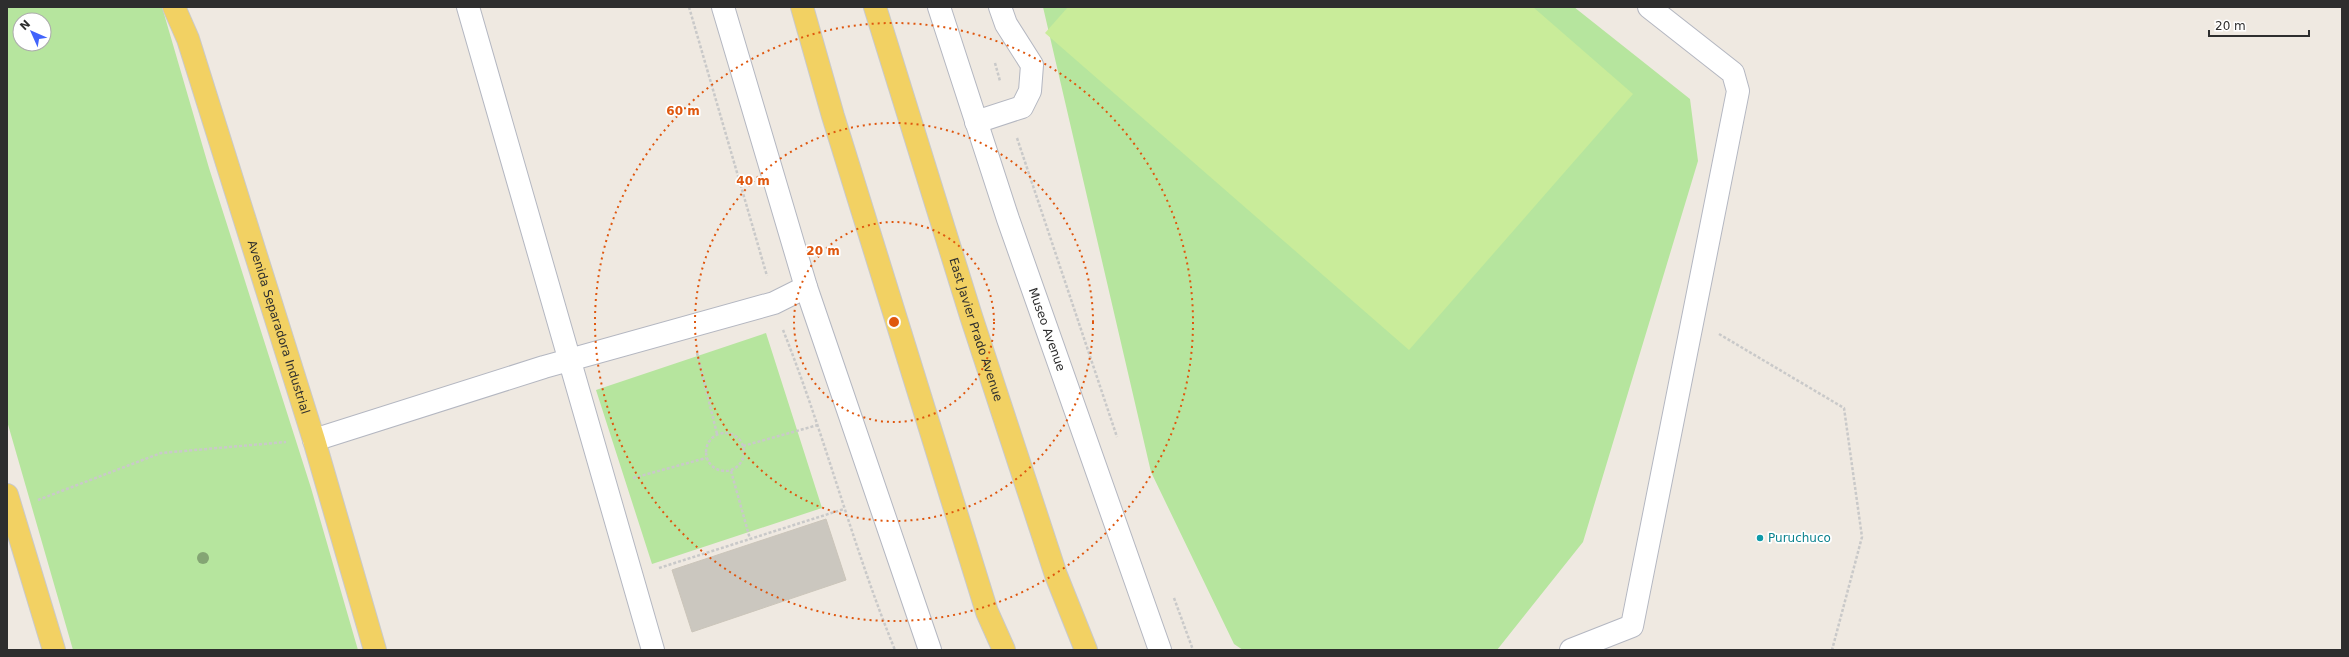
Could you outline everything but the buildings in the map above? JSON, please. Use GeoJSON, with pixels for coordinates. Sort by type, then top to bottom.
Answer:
{"type":"FeatureCollection","features":[{"type":"Feature","properties":{"kind":"main road","name":"Avenida Separadora Industrial"},"geometry":{"type":"LineString","coordinates":[[174,7],[188,39],[314,440],[375,650]]}},
{"type":"Feature","properties":{"kind":"main road"},"geometry":{"type":"LineString","coordinates":[[802,7],[836,124],[987,612],[1004,650]]}},
{"type":"Feature","properties":{"kind":"main road","name":"East Javier Prado Avenue"},"geometry":{"type":"LineString","coordinates":[[875,7],[969,308],[1056,575],[1086,650]]}},
{"type":"Feature","properties":{"kind":"main road"},"geometry":{"type":"LineString","coordinates":[[9,503],[54,650]]}},
{"type":"Feature","properties":{"kind":"street"},"geometry":{"type":"LineString","coordinates":[[468,7],[563,335],[568,360],[653,650]]}},
{"type":"Feature","properties":{"kind":"street"},"geometry":{"type":"LineString","coordinates":[[723,7],[806,287],[930,650]]}},
{"type":"Feature","properties":{"kind":"street","name":"Museo Avenue"},"geometry":{"type":"LineString","coordinates":[[939,7],[1010,226],[1160,650]]}},
{"type":"Feature","properties":{"kind":"street"},"geometry":{"type":"LineString","coordinates":[[976,122],[1022,107],[1030,91],[1032,65],[1006,24],[1000,7]]}},
{"type":"Feature","properties":{"kind":"street"},"geometry":{"type":"LineString","coordinates":[[1571,650],[1632,626],[1738,91],[1733,73],[1649,7]]}},
{"type":"Feature","properties":{"kind":"street"},"geometry":{"type":"LineString","coordinates":[[314,440],[568,360],[774,303],[806,287]]}},
{"type":"Feature","properties":{"kind":"path"},"geometry":{"type":"LineString","coordinates":[[994,59],[1009,112],[1118,440]]}},
{"type":"Feature","properties":{"kind":"path"},"geometry":{"type":"LineString","coordinates":[[1693,319],[1844,408],[1862,537],[1832,650]]}},
{"type":"Feature","properties":{"kind":"path"},"geometry":{"type":"LineString","coordinates":[[696,352],[717,434]]}},
{"type":"Feature","properties":{"kind":"path"},"geometry":{"type":"LineString","coordinates":[[743,446],[818,425]]}},
{"type":"Feature","properties":{"kind":"path"},"geometry":{"type":"LineString","coordinates":[[728,432],[737,437],[743,446],[744,456],[739,465],[731,470],[721,471],[711,466],[706,458],[705,448],[710,440],[717,434],[728,432]]}},
{"type":"Feature","properties":{"kind":"path"},"geometry":{"type":"LineString","coordinates":[[9,503],[161,453],[314,440]]}},
{"type":"Feature","properties":{"kind":"path"},"geometry":{"type":"LineString","coordinates":[[632,479],[706,458]]}},
{"type":"Feature","properties":{"kind":"path"},"geometry":{"type":"LineString","coordinates":[[731,470],[750,539]]}},
{"type":"Feature","properties":{"kind":"path"},"geometry":{"type":"LineString","coordinates":[[659,568],[844,509]]}},
{"type":"Feature","properties":{"kind":"path"},"geometry":{"type":"LineString","coordinates":[[1172,592],[1193,650]]}},
{"type":"Feature","properties":{"kind":"green space"},"geometry":{"type":"Polygon","coordinates":[[[7,7],[162,7],[209,168],[311,488],[358,650],[73,650],[7,421],[7,7]]]}},
{"type":"Feature","properties":{"kind":"green space"},"geometry":{"type":"Polygon","coordinates":[[[1043,7],[1574,7],[1690,99],[1698,161],[1583,542],[1497,650],[1243,650],[1234,644],[1151,472],[1043,7]]]}},
{"type":"Feature","properties":{"kind":"green space"},"geometry":{"type":"Polygon","coordinates":[[[1068,7],[1533,7],[1633,94],[1409,350],[1045,33],[1068,7]]]}},
{"type":"Feature","properties":{"kind":"green space"},"geometry":{"type":"Polygon","coordinates":[[[766,333],[822,508],[652,564],[596,390],[766,333]]]}},
{"type":"Feature","properties":{"kind":"place","name":"Puruchuco"},"geometry":{"type":"Point","coordinates":[1760,538]}}]}
